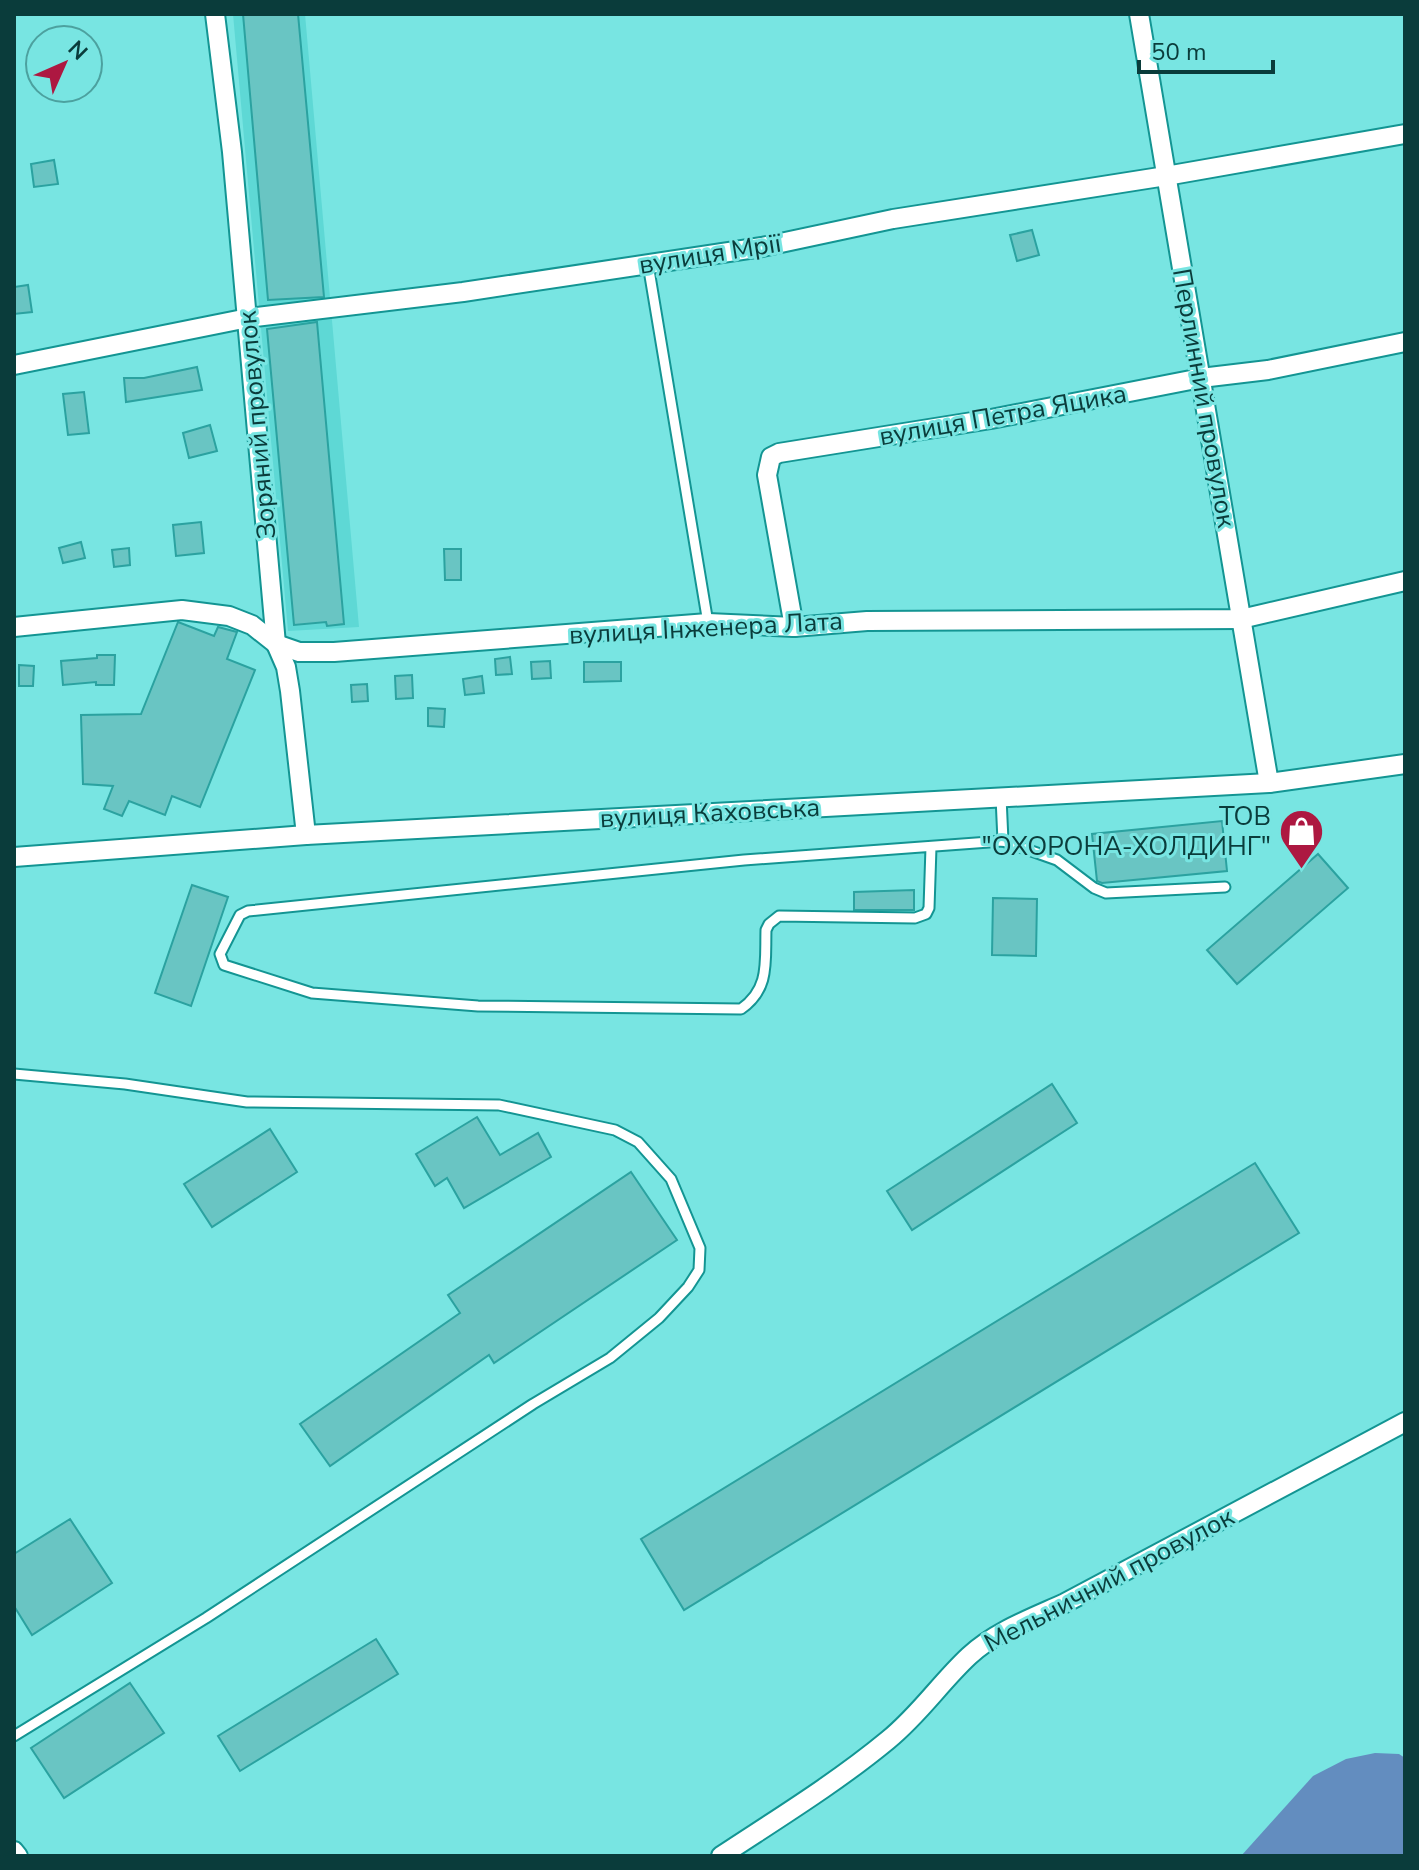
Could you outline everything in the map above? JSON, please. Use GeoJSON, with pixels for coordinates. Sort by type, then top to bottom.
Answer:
{"type":"FeatureCollection","features":[{"type":"Feature","properties":{"kind":"street","name":"Зоряний провулок"},"geometry":{"type":"LineString","coordinates":[[215,14],[232,152],[276,644],[286,667],[290,691],[306,835]]}},
{"type":"Feature","properties":{"kind":"street","name":"Перлинний провулок"},"geometry":{"type":"LineString","coordinates":[[1139,14],[1269,783]]}},
{"type":"Feature","properties":{"kind":"street","name":"вулиця Мрії"},"geometry":{"type":"LineString","coordinates":[[14,365],[248,318],[463,292],[777,244],[893,219],[1405,134]]}},
{"type":"Feature","properties":{"kind":"street","name":"вулиця Петра Яцика"},"geometry":{"type":"LineString","coordinates":[[794,627],[767,475],[771,457],[779,453],[991,419],[1201,378],[1268,370],[1405,342]]}},
{"type":"Feature","properties":{"kind":"street","name":"вулиця Інженера Лата"},"geometry":{"type":"LineString","coordinates":[[14,627],[182,610],[229,616],[252,625],[276,644],[299,652],[334,652],[708,623],[794,627],[867,621],[1241,619],[1405,581]]}},
{"type":"Feature","properties":{"kind":"street","name":"вулиця Каховська"},"geometry":{"type":"LineString","coordinates":[[14,857],[306,835],[1269,783],[1405,764]]}},
{"type":"Feature","properties":{"kind":"street","name":"Мельничний провулок"},"geometry":{"type":"LineString","coordinates":[[721,1856],[887,1741],[920,1712],[986,1642],[1405,1422]]}},
{"type":"Feature","properties":{"kind":"street"},"geometry":{"type":"LineString","coordinates":[[14,1851],[18,1856]]}},
{"type":"Feature","properties":{"kind":"lane"},"geometry":{"type":"LineString","coordinates":[[648,264],[708,623]]}},
{"type":"Feature","properties":{"kind":"lane"},"geometry":{"type":"LineString","coordinates":[[1001,797],[1003,841]]}},
{"type":"Feature","properties":{"kind":"lane"},"geometry":{"type":"LineString","coordinates":[[931,847],[929,908],[926,914],[915,918],[779,916],[773,919],[766,930],[763,981],[758,994],[741,1009],[478,1006],[312,993],[224,965],[220,960],[220,954],[240,915],[248,911],[744,860],[1003,841],[1057,860],[1094,888],[1106,893],[1225,887]]}},
{"type":"Feature","properties":{"kind":"lane"},"geometry":{"type":"LineString","coordinates":[[14,1074],[125,1084],[247,1102],[499,1105],[615,1130],[638,1142],[671,1179],[700,1248],[699,1270],[688,1287],[659,1318],[610,1358],[533,1404],[206,1618],[14,1736]]}},
{"type":"Feature","properties":{"kind":"shaded area"},"geometry":{"type":"Polygon","coordinates":[[[233,14],[305,14],[359,627],[288,631],[233,14]]]}},
{"type":"Feature","properties":{"kind":"shaded area"},"geometry":{"type":"Polygon","coordinates":[[[1375,1753],[1399,1754],[1405,1758],[1405,1856],[1241,1856],[1313,1776],[1346,1759],[1375,1753]]]}},
{"type":"Feature","properties":{"kind":"building"},"geometry":{"type":"Polygon","coordinates":[[[243,14],[298,14],[324,297],[268,300],[243,14]]]}},
{"type":"Feature","properties":{"kind":"building"},"geometry":{"type":"Polygon","coordinates":[[[54,160],[58,184],[34,187],[31,164],[54,160]]]}},
{"type":"Feature","properties":{"kind":"building"},"geometry":{"type":"Polygon","coordinates":[[[1032,230],[1039,255],[1017,261],[1010,235],[1032,230]]]}},
{"type":"Feature","properties":{"kind":"building"},"geometry":{"type":"Polygon","coordinates":[[[28,285],[32,312],[14,314],[14,287],[28,285]]]}},
{"type":"Feature","properties":{"kind":"building"},"geometry":{"type":"Polygon","coordinates":[[[317,322],[344,624],[327,626],[326,622],[294,625],[267,329],[317,322]]]}},
{"type":"Feature","properties":{"kind":"building"},"geometry":{"type":"Polygon","coordinates":[[[197,367],[202,390],[126,402],[124,378],[144,378],[197,367]]]}},
{"type":"Feature","properties":{"kind":"building"},"geometry":{"type":"Polygon","coordinates":[[[84,392],[89,433],[68,435],[63,394],[84,392]]]}},
{"type":"Feature","properties":{"kind":"building"},"geometry":{"type":"Polygon","coordinates":[[[210,425],[217,451],[189,458],[183,433],[210,425]]]}},
{"type":"Feature","properties":{"kind":"building"},"geometry":{"type":"Polygon","coordinates":[[[201,522],[204,553],[176,556],[173,525],[201,522]]]}},
{"type":"Feature","properties":{"kind":"building"},"geometry":{"type":"Polygon","coordinates":[[[81,542],[85,558],[63,563],[59,548],[81,542]]]}},
{"type":"Feature","properties":{"kind":"building"},"geometry":{"type":"Polygon","coordinates":[[[129,548],[130,565],[114,567],[112,550],[129,548]]]}},
{"type":"Feature","properties":{"kind":"building"},"geometry":{"type":"Polygon","coordinates":[[[444,549],[461,549],[461,580],[445,580],[444,549]]]}},
{"type":"Feature","properties":{"kind":"building"},"geometry":{"type":"Polygon","coordinates":[[[178,622],[214,636],[218,627],[237,632],[227,659],[255,670],[200,807],[172,796],[165,815],[129,801],[122,816],[104,809],[113,786],[83,784],[81,715],[141,714],[178,622]]]}},
{"type":"Feature","properties":{"kind":"building"},"geometry":{"type":"Polygon","coordinates":[[[97,655],[115,655],[114,685],[96,685],[96,682],[63,685],[61,661],[97,658],[97,655]]]}},
{"type":"Feature","properties":{"kind":"building"},"geometry":{"type":"Polygon","coordinates":[[[510,657],[512,674],[496,675],[495,659],[510,657]]]}},
{"type":"Feature","properties":{"kind":"building"},"geometry":{"type":"Polygon","coordinates":[[[550,661],[551,678],[532,679],[531,662],[550,661]]]}},
{"type":"Feature","properties":{"kind":"building"},"geometry":{"type":"Polygon","coordinates":[[[584,662],[621,662],[621,681],[584,682],[584,662]]]}},
{"type":"Feature","properties":{"kind":"building"},"geometry":{"type":"Polygon","coordinates":[[[19,665],[34,666],[33,686],[19,686],[19,665]]]}},
{"type":"Feature","properties":{"kind":"building"},"geometry":{"type":"Polygon","coordinates":[[[412,675],[413,698],[396,699],[395,676],[412,675]]]}},
{"type":"Feature","properties":{"kind":"building"},"geometry":{"type":"Polygon","coordinates":[[[482,676],[484,693],[465,695],[463,679],[482,676]]]}},
{"type":"Feature","properties":{"kind":"building"},"geometry":{"type":"Polygon","coordinates":[[[367,684],[368,701],[352,702],[351,685],[367,684]]]}},
{"type":"Feature","properties":{"kind":"building"},"geometry":{"type":"Polygon","coordinates":[[[428,708],[445,709],[444,727],[428,726],[428,708]]]}},
{"type":"Feature","properties":{"kind":"building"},"geometry":{"type":"Polygon","coordinates":[[[1222,821],[1227,871],[1097,881],[1092,834],[1222,821]]]}},
{"type":"Feature","properties":{"kind":"building"},"geometry":{"type":"Polygon","coordinates":[[[1318,854],[1348,888],[1237,984],[1207,950],[1318,854]]]}},
{"type":"Feature","properties":{"kind":"building"},"geometry":{"type":"Polygon","coordinates":[[[192,885],[228,897],[191,1006],[155,993],[192,885]]]}},
{"type":"Feature","properties":{"kind":"building"},"geometry":{"type":"Polygon","coordinates":[[[914,890],[914,910],[854,910],[854,892],[914,890]]]}},
{"type":"Feature","properties":{"kind":"building"},"geometry":{"type":"Polygon","coordinates":[[[993,898],[1037,899],[1036,956],[992,955],[993,898]]]}},
{"type":"Feature","properties":{"kind":"building"},"geometry":{"type":"Polygon","coordinates":[[[1052,1084],[1077,1123],[912,1230],[887,1191],[1052,1084]]]}},
{"type":"Feature","properties":{"kind":"building"},"geometry":{"type":"Polygon","coordinates":[[[477,1117],[500,1155],[538,1133],[551,1157],[464,1208],[447,1178],[435,1186],[416,1154],[477,1117]]]}},
{"type":"Feature","properties":{"kind":"building"},"geometry":{"type":"Polygon","coordinates":[[[270,1129],[297,1172],[212,1227],[184,1184],[270,1129]]]}},
{"type":"Feature","properties":{"kind":"building"},"geometry":{"type":"Polygon","coordinates":[[[1255,1163],[1299,1233],[684,1610],[641,1539],[1255,1163]]]}},
{"type":"Feature","properties":{"kind":"building"},"geometry":{"type":"Polygon","coordinates":[[[631,1172],[677,1240],[494,1363],[489,1355],[330,1466],[300,1424],[460,1313],[448,1295],[631,1172]]]}},
{"type":"Feature","properties":{"kind":"building"},"geometry":{"type":"Polygon","coordinates":[[[70,1519],[112,1583],[32,1635],[14,1606],[14,1554],[70,1519]]]}},
{"type":"Feature","properties":{"kind":"building"},"geometry":{"type":"Polygon","coordinates":[[[376,1639],[398,1674],[240,1771],[218,1736],[376,1639]]]}},
{"type":"Feature","properties":{"kind":"building"},"geometry":{"type":"Polygon","coordinates":[[[130,1683],[164,1733],[64,1798],[31,1748],[130,1683]]]}},
{"type":"Feature","properties":{"kind":"place","name":"ТОВ \"ОХОРОНА-ХОЛДИНГ\""},"geometry":{"type":"Point","coordinates":[1302,870]}}]}
